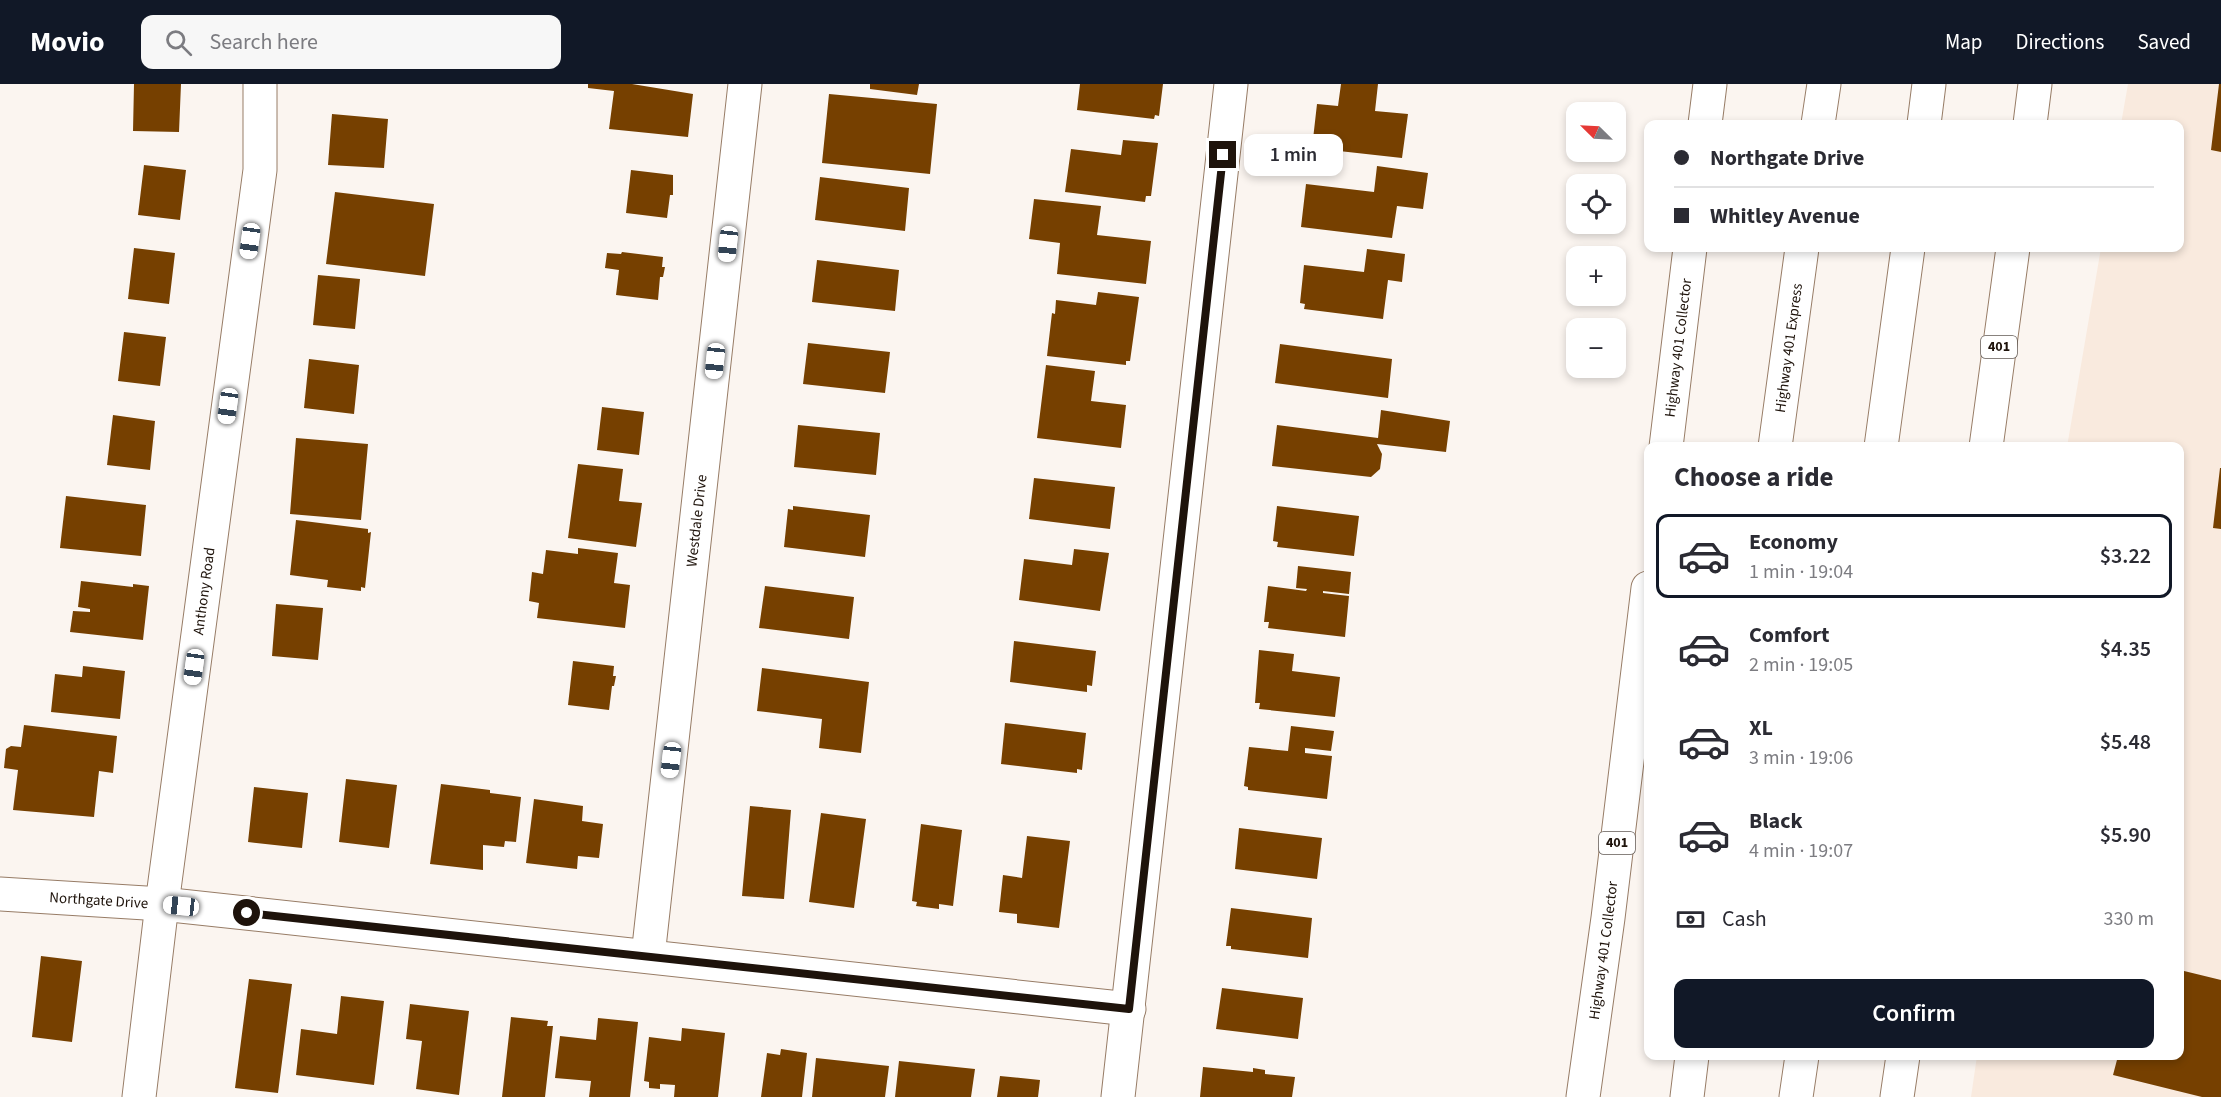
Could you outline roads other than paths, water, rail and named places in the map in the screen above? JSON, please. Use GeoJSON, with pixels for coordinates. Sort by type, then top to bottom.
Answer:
{"type":"FeatureCollection","features":[{"type":"Feature","properties":{"kind":"main road","name":"Anthony Road"},"geometry":{"type":"LineString","coordinates":[[139,1097],[162,904],[260,170],[260,84]]}},
{"type":"Feature","properties":{"kind":"main road","name":"Westdale Drive"},"geometry":{"type":"LineString","coordinates":[[648,956],[745,84]]}},
{"type":"Feature","properties":{"kind":"main road"},"geometry":{"type":"LineString","coordinates":[[1118,1097],[1231,84]]}},
{"type":"Feature","properties":{"kind":"main road"},"geometry":{"type":"LineString","coordinates":[[1819,120],[1824,84]]}},
{"type":"Feature","properties":{"kind":"main road"},"geometry":{"type":"LineString","coordinates":[[1924,120],[1929,84]]}},
{"type":"Feature","properties":{"kind":"main road"},"geometry":{"type":"LineString","coordinates":[[2030,120],[2035,84]]}},
{"type":"Feature","properties":{"kind":"main road","name":"Highway 401 Collector"},"geometry":{"type":"LineString","coordinates":[[1667,442],[1690,252]]}},
{"type":"Feature","properties":{"kind":"main road","name":"Highway 401 Express"},"geometry":{"type":"LineString","coordinates":[[1776,442],[1801,252]]}},
{"type":"Feature","properties":{"kind":"main road"},"geometry":{"type":"LineString","coordinates":[[1882,442],[1907,252]]}},
{"type":"Feature","properties":{"kind":"main road","name":"401"},"geometry":{"type":"LineString","coordinates":[[1987,442],[2012,252]]}},
{"type":"Feature","properties":{"kind":"main road","name":"Highway 401 Collector"},"geometry":{"type":"LineString","coordinates":[[1583,1097],[1644,619]]}},
{"type":"Feature","properties":{"kind":"main road","name":"Northgate Drive"},"geometry":{"type":"LineString","coordinates":[[0,894],[162,904],[1129,1009]]}},
{"type":"Feature","properties":{"kind":"main road"},"geometry":{"type":"LineString","coordinates":[[1687,1097],[1692,1060]]}},
{"type":"Feature","properties":{"kind":"main road"},"geometry":{"type":"LineString","coordinates":[[1796,1097],[1801,1060]]}},
{"type":"Feature","properties":{"kind":"main road"},"geometry":{"type":"LineString","coordinates":[[1897,1097],[1902,1060]]}}]}
